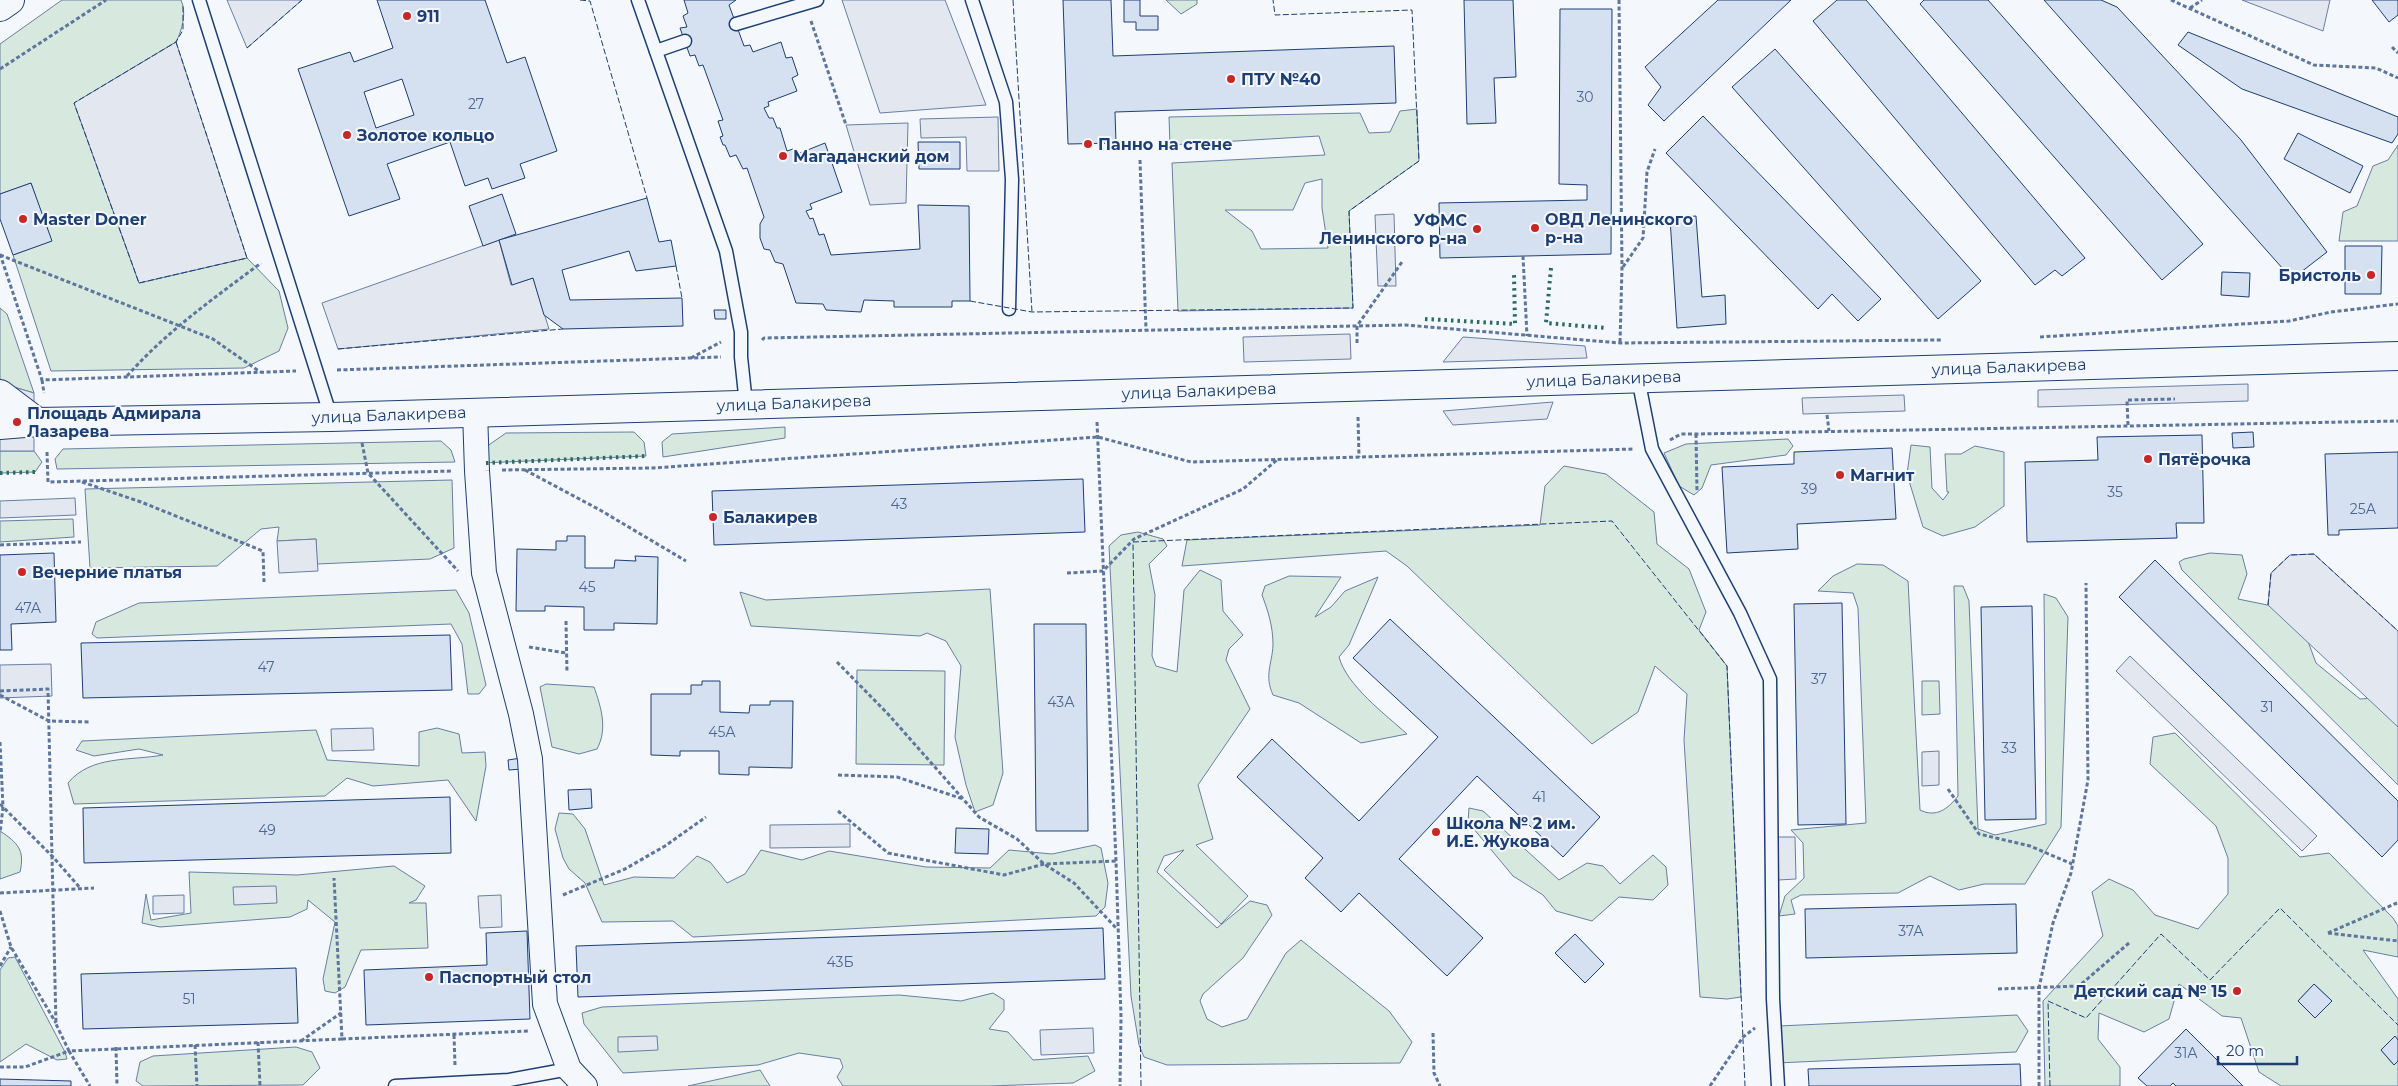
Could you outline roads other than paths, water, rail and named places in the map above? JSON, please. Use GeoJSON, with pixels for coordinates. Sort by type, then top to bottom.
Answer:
{"type":"FeatureCollection","features":[{"type":"Feature","properties":{"kind":"street"},"geometry":{"type":"LineString","coordinates":[[0,7],[10,0]]}},
{"type":"Feature","properties":{"kind":"street","name":"улица Балакирева"},"geometry":{"type":"LineString","coordinates":[[0,425],[40,410],[331,417],[2398,356]]}},
{"type":"Feature","properties":{"kind":"street"},"geometry":{"type":"LineString","coordinates":[[0,394],[40,410]]}},
{"type":"Feature","properties":{"kind":"street"},"geometry":{"type":"LineString","coordinates":[[475,412],[484,573],[530,759],[545,1004],[568,1069],[585,1086]]}},
{"type":"Feature","properties":{"kind":"lane"},"geometry":{"type":"LineString","coordinates":[[199,0],[331,417]]}},
{"type":"Feature","properties":{"kind":"lane"},"geometry":{"type":"LineString","coordinates":[[638,0],[726,251],[741,332],[741,357],[746,404]]}},
{"type":"Feature","properties":{"kind":"lane"},"geometry":{"type":"LineString","coordinates":[[972,0],[1006,102],[1012,180],[1009,309]]}},
{"type":"Feature","properties":{"kind":"lane"},"geometry":{"type":"LineString","coordinates":[[736,24],[811,2]]}},
{"type":"Feature","properties":{"kind":"lane"},"geometry":{"type":"LineString","coordinates":[[656,51],[685,41]]}},
{"type":"Feature","properties":{"kind":"lane"},"geometry":{"type":"LineString","coordinates":[[1638,378],[1652,449],[1740,613],[1770,679],[1774,1014],[1778,1086]]}},
{"type":"Feature","properties":{"kind":"lane"},"geometry":{"type":"LineString","coordinates":[[395,1086],[509,1080],[568,1069]]}},
{"type":"Feature","properties":{"kind":"place","name":"911"},"geometry":{"type":"Point","coordinates":[407,16]}},
{"type":"Feature","properties":{"kind":"place","name":"ПТУ №40"},"geometry":{"type":"Point","coordinates":[1231,79]}},
{"type":"Feature","properties":{"kind":"place","name":"Золотое кольцо"},"geometry":{"type":"Point","coordinates":[347,135]}},
{"type":"Feature","properties":{"kind":"place","name":"Панно на стене"},"geometry":{"type":"Point","coordinates":[1088,144]}},
{"type":"Feature","properties":{"kind":"place","name":"Магаданский дом"},"geometry":{"type":"Point","coordinates":[783,156]}},
{"type":"Feature","properties":{"kind":"place","name":"Master Doner"},"geometry":{"type":"Point","coordinates":[23,219]}},
{"type":"Feature","properties":{"kind":"place","name":"ОВД Ленинского р-на"},"geometry":{"type":"Point","coordinates":[1535,228]}},
{"type":"Feature","properties":{"kind":"place","name":"УФМС Ленинского р-на"},"geometry":{"type":"Point","coordinates":[1477,229]}},
{"type":"Feature","properties":{"kind":"place","name":"Бристоль"},"geometry":{"type":"Point","coordinates":[2371,275]}},
{"type":"Feature","properties":{"kind":"place","name":"Площадь Адмирала Лазарева"},"geometry":{"type":"Point","coordinates":[17,422]}},
{"type":"Feature","properties":{"kind":"place","name":"Пятёрочка"},"geometry":{"type":"Point","coordinates":[2148,459]}},
{"type":"Feature","properties":{"kind":"place","name":"Магнит"},"geometry":{"type":"Point","coordinates":[1840,475]}},
{"type":"Feature","properties":{"kind":"place","name":"Балакирев"},"geometry":{"type":"Point","coordinates":[713,517]}},
{"type":"Feature","properties":{"kind":"place","name":"Вечерние платья"},"geometry":{"type":"Point","coordinates":[22,572]}},
{"type":"Feature","properties":{"kind":"place","name":"Школа № 2 им. И.Е. Жукова"},"geometry":{"type":"Point","coordinates":[1436,832]}},
{"type":"Feature","properties":{"kind":"place","name":"Паспортный стол"},"geometry":{"type":"Point","coordinates":[429,977]}},
{"type":"Feature","properties":{"kind":"place","name":"Детский сад № 15"},"geometry":{"type":"Point","coordinates":[2237,991]}}]}
